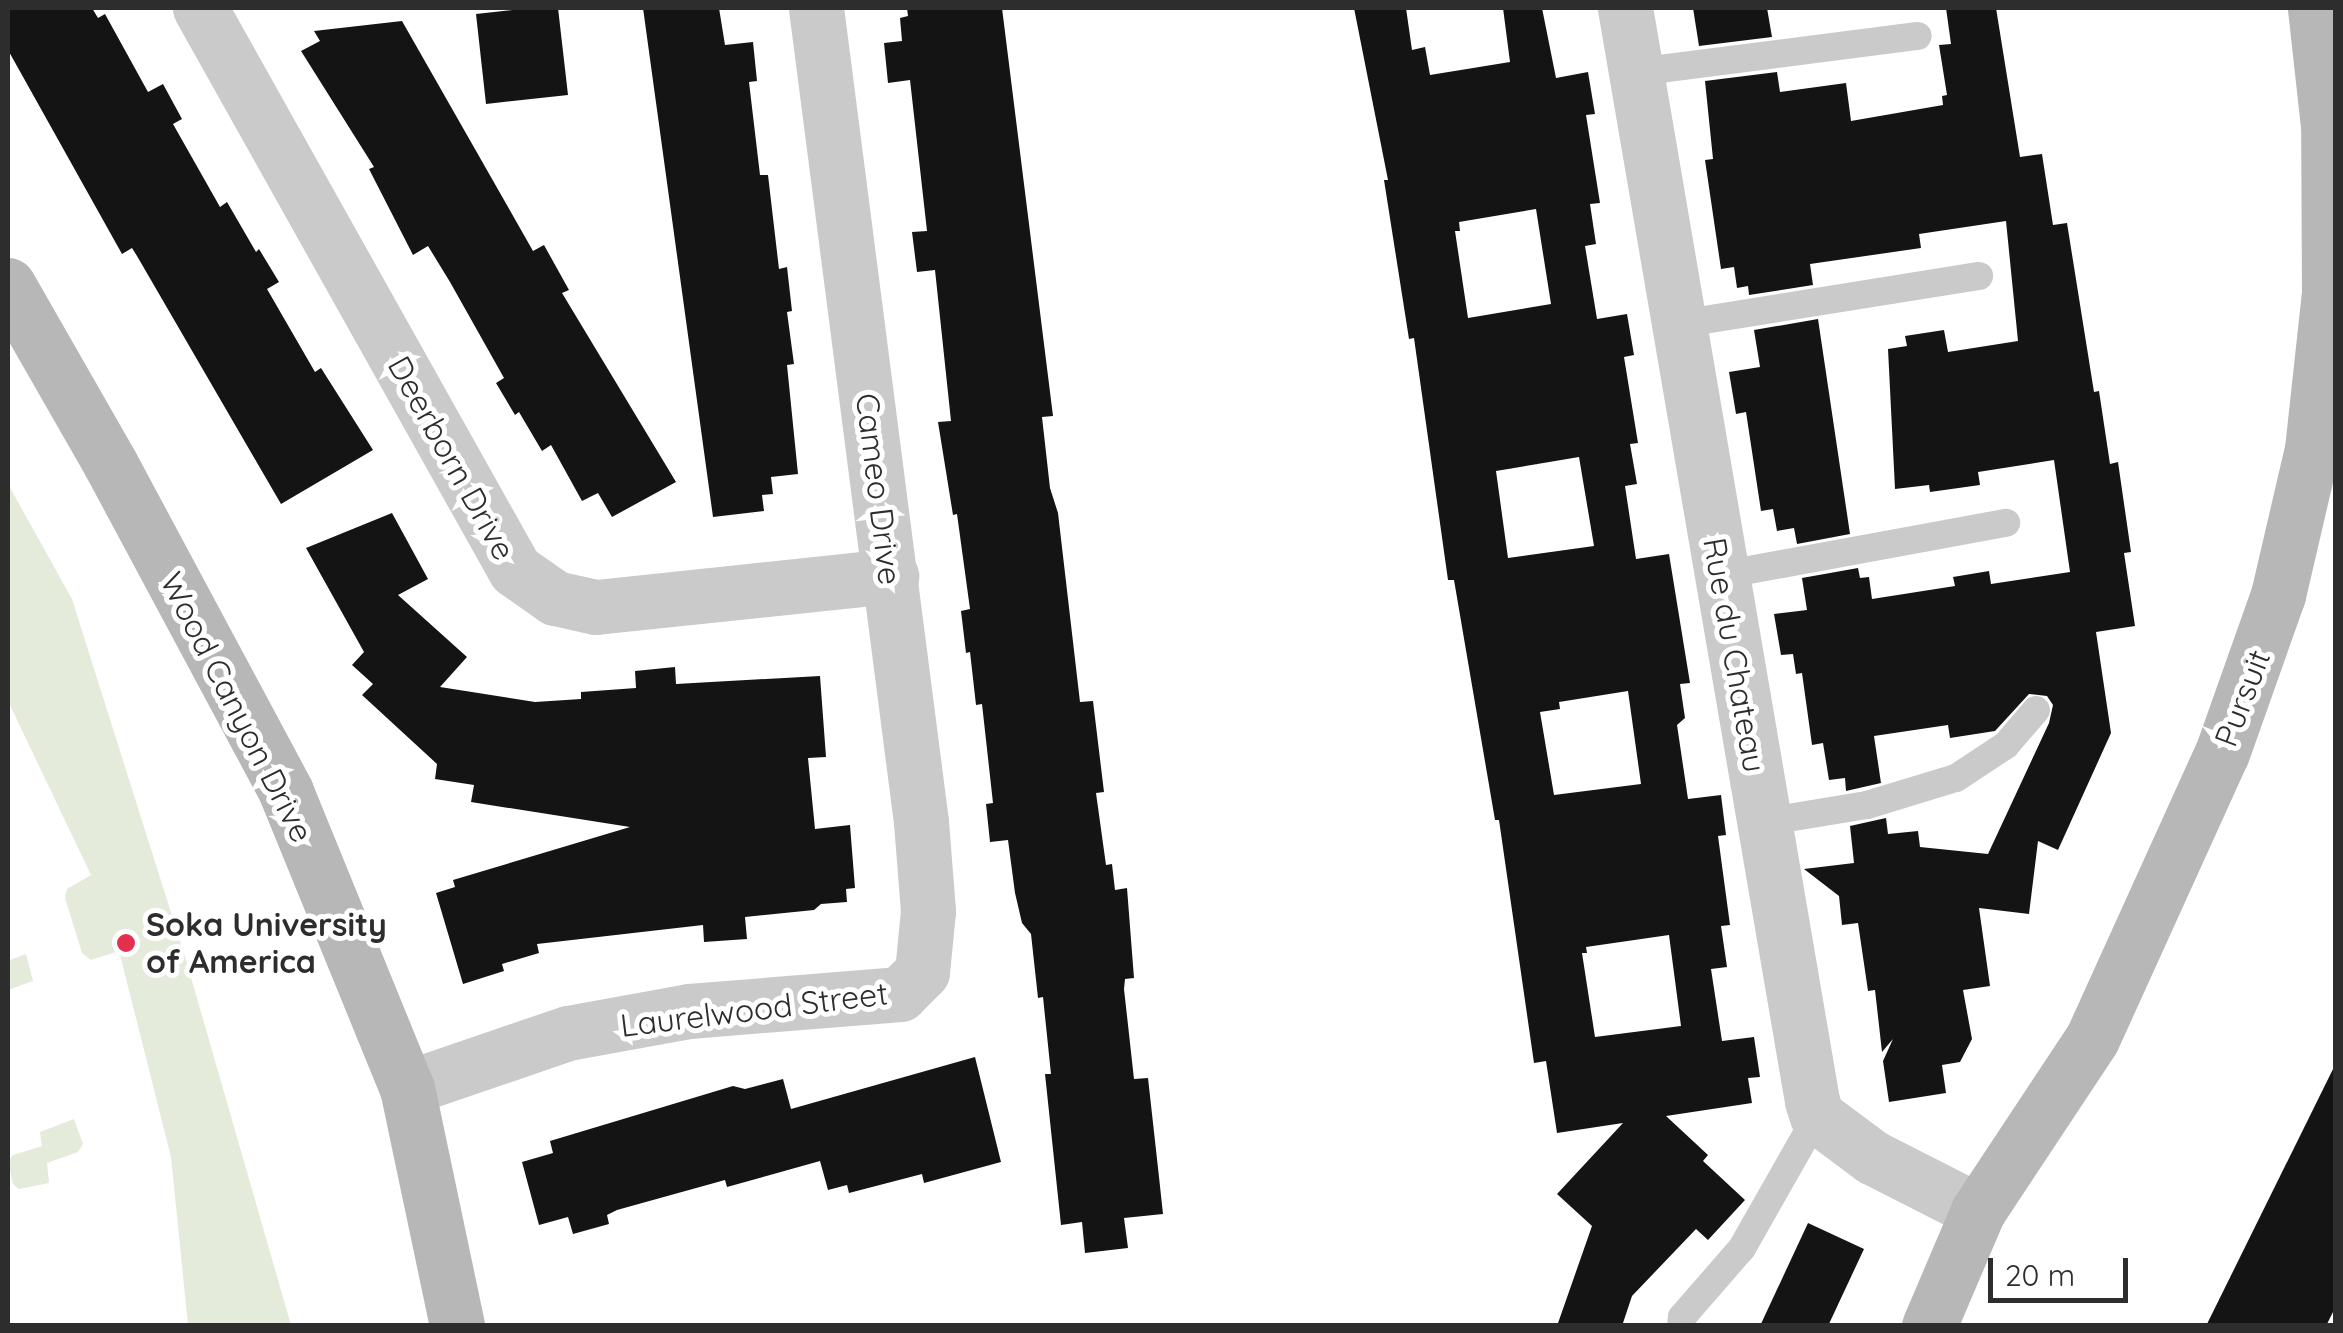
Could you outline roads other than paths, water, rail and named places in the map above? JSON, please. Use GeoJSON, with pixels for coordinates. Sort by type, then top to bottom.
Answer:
{"type":"FeatureCollection","features":[{"type":"Feature","properties":{"kind":"street","name":"Deerborn Drive"},"geometry":{"type":"LineString","coordinates":[[200,8],[515,570],[555,598],[596,607],[891,576]]}},
{"type":"Feature","properties":{"kind":"street","name":"Cameo Drive"},"geometry":{"type":"LineString","coordinates":[[816,8],[923,840],[928,911],[922,972]]}},
{"type":"Feature","properties":{"kind":"street","name":"Rue du Chateau"},"geometry":{"type":"LineString","coordinates":[[1625,8],[1817,1116]]}},
{"type":"Feature","properties":{"kind":"street","name":"Pursuit"},"geometry":{"type":"LineString","coordinates":[[1929,1326],[1978,1211],[2092,1039],[2222,753],[2278,595],[2312,449],[2330,294],[2328,126],[2315,8]]}},
{"type":"Feature","properties":{"kind":"street","name":"Wood Canyon Drive"},"geometry":{"type":"LineString","coordinates":[[8,285],[286,792],[407,1088],[458,1326]]}},
{"type":"Feature","properties":{"kind":"street","name":"Laurelwood Street"},"geometry":{"type":"LineString","coordinates":[[407,1088],[568,1033],[689,1011],[900,994],[922,972]]}},
{"type":"Feature","properties":{"kind":"street"},"geometry":{"type":"LineString","coordinates":[[1817,1116],[1872,1158],[1978,1211]]}},
{"type":"Feature","properties":{"kind":"lane"},"geometry":{"type":"LineString","coordinates":[[1636,72],[1918,36]]}},
{"type":"Feature","properties":{"kind":"lane"},"geometry":{"type":"LineString","coordinates":[[1679,324],[1979,276]]}},
{"type":"Feature","properties":{"kind":"lane"},"geometry":{"type":"LineString","coordinates":[[1722,576],[2006,522]]}},
{"type":"Feature","properties":{"kind":"lane"},"geometry":{"type":"LineString","coordinates":[[1764,822],[1867,806],[1956,778],[2006,745],[2036,710]]}},
{"type":"Feature","properties":{"kind":"lane"},"geometry":{"type":"LineString","coordinates":[[1681,1326],[1682,1317],[1742,1248],[1817,1116]]}},
{"type":"Feature","properties":{"kind":"place","name":"Soka University of America"},"geometry":{"type":"Point","coordinates":[126,943]}}]}
